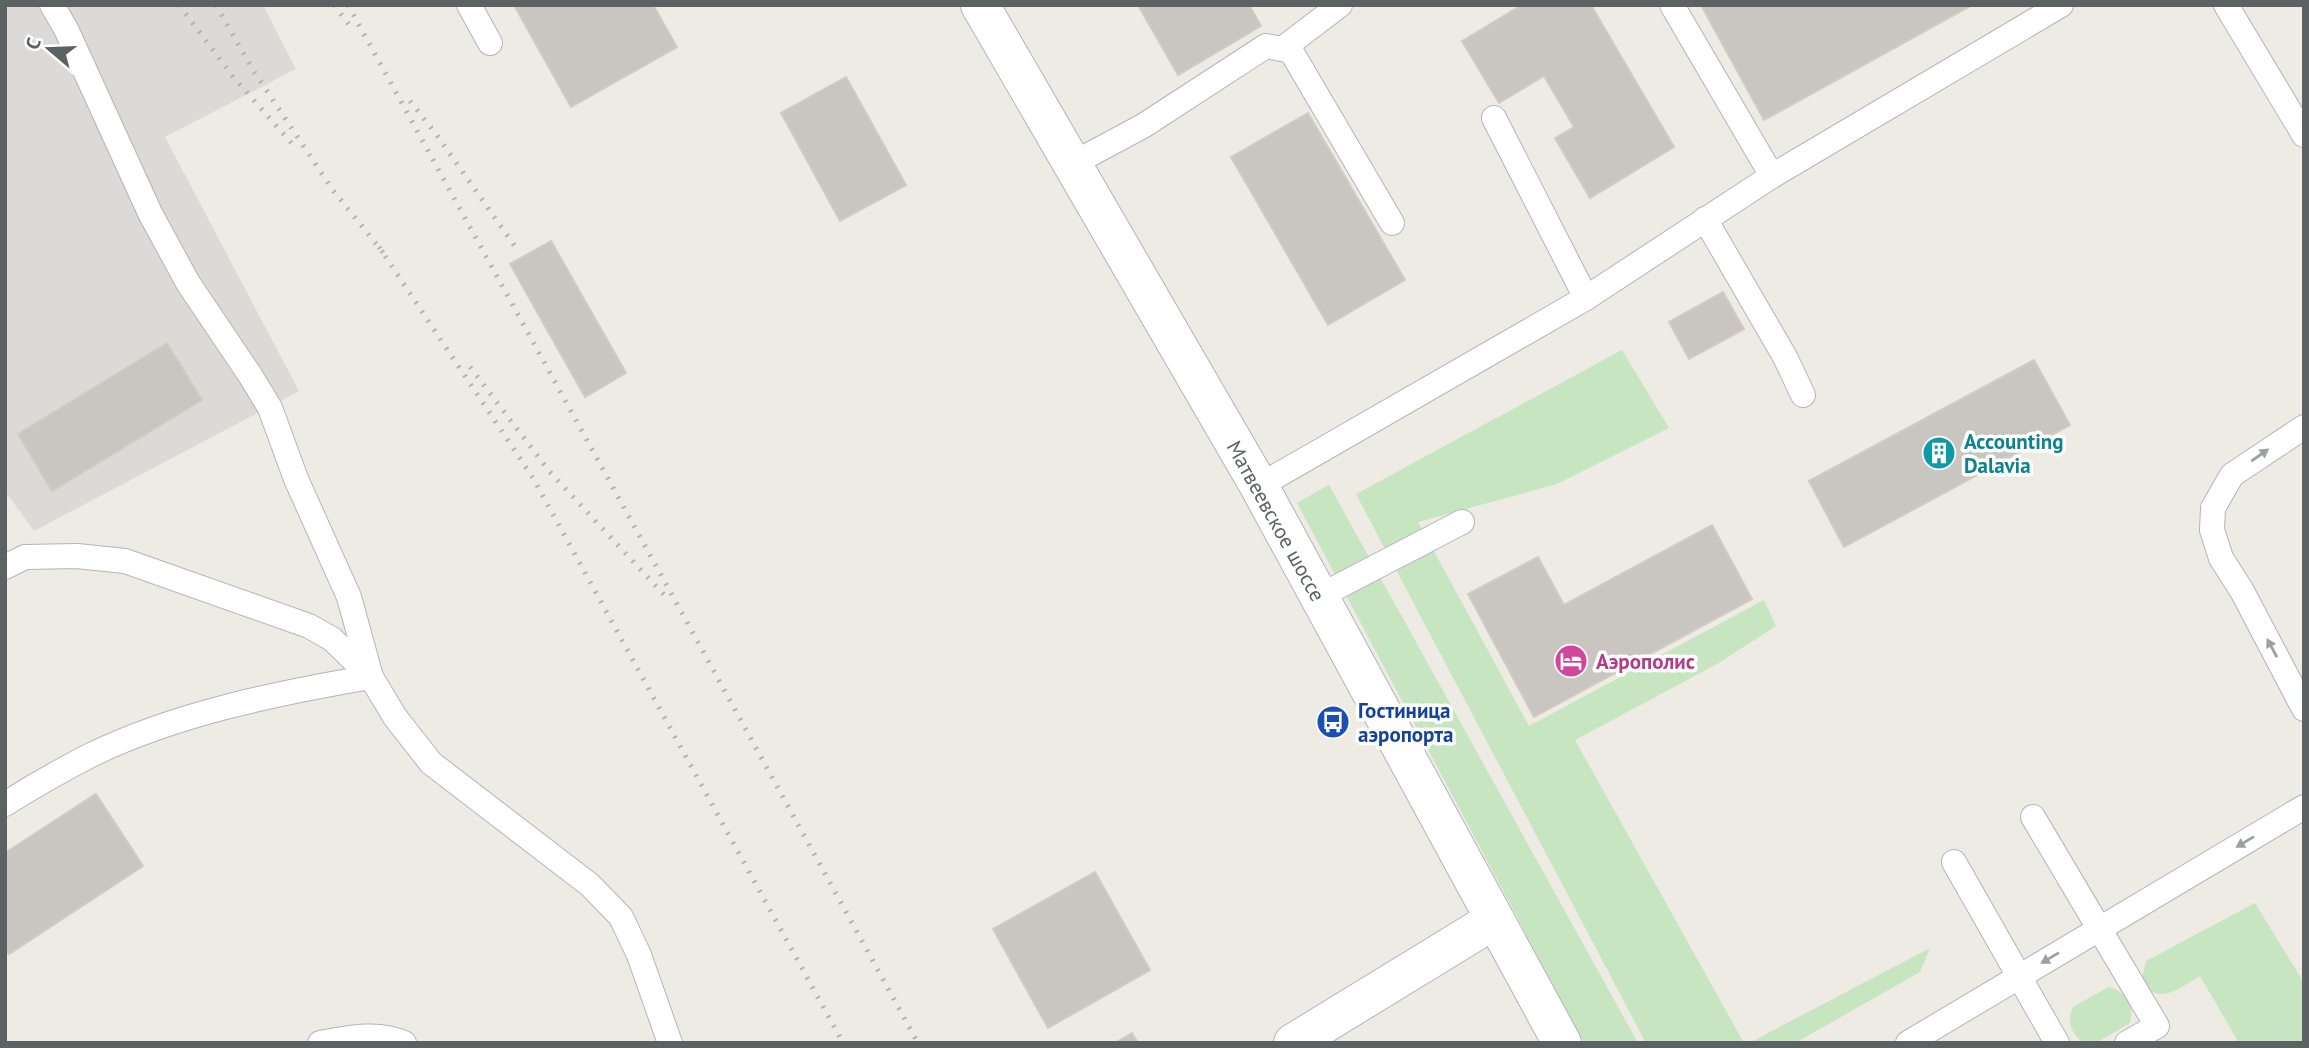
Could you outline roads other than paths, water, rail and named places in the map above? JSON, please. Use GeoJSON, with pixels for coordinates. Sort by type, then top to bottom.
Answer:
{"type":"FeatureCollection","features":[{"type":"Feature","properties":{"kind":"main road","name":"Матвеевское шоссе"},"geometry":{"type":"LineString","coordinates":[[980,5],[1259,486],[1562,1043]]}},
{"type":"Feature","properties":{"kind":"main road"},"geometry":{"type":"LineString","coordinates":[[1293,1043],[1493,920]]}},
{"type":"Feature","properties":{"kind":"lane"},"geometry":{"type":"LineString","coordinates":[[52,5],[66,29],[156,225],[188,283],[270,408],[296,480],[349,597],[370,677]]}},
{"type":"Feature","properties":{"kind":"lane"},"geometry":{"type":"LineString","coordinates":[[469,5],[490,43]]}},
{"type":"Feature","properties":{"kind":"lane"},"geometry":{"type":"LineString","coordinates":[[1282,49],[1340,5]]}},
{"type":"Feature","properties":{"kind":"lane"},"geometry":{"type":"LineString","coordinates":[[1672,5],[1772,176]]}},
{"type":"Feature","properties":{"kind":"lane"},"geometry":{"type":"LineString","coordinates":[[1259,486],[1586,298],[1772,176],[2061,5]]}},
{"type":"Feature","properties":{"kind":"lane"},"geometry":{"type":"LineString","coordinates":[[2226,5],[2304,135]]}},
{"type":"Feature","properties":{"kind":"lane"},"geometry":{"type":"LineString","coordinates":[[1072,164],[1143,126],[1266,46],[1291,51],[1392,223]]}},
{"type":"Feature","properties":{"kind":"lane"},"geometry":{"type":"LineString","coordinates":[[1494,118],[1586,298]]}},
{"type":"Feature","properties":{"kind":"lane"},"geometry":{"type":"LineString","coordinates":[[1705,219],[1785,357],[1803,395]]}},
{"type":"Feature","properties":{"kind":"lane"},"geometry":{"type":"LineString","coordinates":[[2304,428],[2232,475],[2213,508],[2213,530],[2221,558],[2242,591],[2304,709]]}},
{"type":"Feature","properties":{"kind":"lane"},"geometry":{"type":"LineString","coordinates":[[1318,597],[1462,522]]}},
{"type":"Feature","properties":{"kind":"lane"},"geometry":{"type":"LineString","coordinates":[[5,567],[25,557],[77,556],[125,561],[309,626],[332,639],[370,677],[395,717],[431,763],[590,885],[621,917],[639,955],[670,1043]]}},
{"type":"Feature","properties":{"kind":"lane"},"geometry":{"type":"LineString","coordinates":[[5,804],[90,756],[143,734],[214,711],[316,686],[370,677]]}},
{"type":"Feature","properties":{"kind":"lane"},"geometry":{"type":"LineString","coordinates":[[1908,1043],[2304,807]]}},
{"type":"Feature","properties":{"kind":"lane"},"geometry":{"type":"LineString","coordinates":[[2033,817],[2157,1026],[2127,1043]]}},
{"type":"Feature","properties":{"kind":"lane"},"geometry":{"type":"LineString","coordinates":[[1954,862],[2057,1043]]}},
{"type":"Feature","properties":{"kind":"lane"},"geometry":{"type":"LineString","coordinates":[[320,1043],[379,1036],[404,1043]]}},
{"type":"Feature","properties":{"kind":"railway"},"geometry":{"type":"LineString","coordinates":[[179,5],[234,78],[295,147]]}},
{"type":"Feature","properties":{"kind":"railway"},"geometry":{"type":"LineString","coordinates":[[216,5],[253,70],[332,189],[385,255]]}},
{"type":"Feature","properties":{"kind":"railway"},"geometry":{"type":"LineString","coordinates":[[334,5],[353,30]]}},
{"type":"Feature","properties":{"kind":"railway"},"geometry":{"type":"LineString","coordinates":[[348,5],[918,1043]]}},
{"type":"Feature","properties":{"kind":"railway"},"geometry":{"type":"LineString","coordinates":[[410,101],[516,248]]}},
{"type":"Feature","properties":{"kind":"railway"},"geometry":{"type":"LineString","coordinates":[[379,247],[533,478],[843,1043]]}},
{"type":"Feature","properties":{"kind":"railway"},"geometry":{"type":"LineString","coordinates":[[470,367],[549,471],[667,598]]}},
{"type":"Feature","properties":{"kind":"place","name":"Accounting Dalavia"},"geometry":{"type":"Point","coordinates":[1939,453]}},
{"type":"Feature","properties":{"kind":"place","name":"Аэрополис"},"geometry":{"type":"Point","coordinates":[1571,661]}},
{"type":"Feature","properties":{"kind":"place","name":"Гостиница аэропорта"},"geometry":{"type":"Point","coordinates":[1333,722]}}]}
